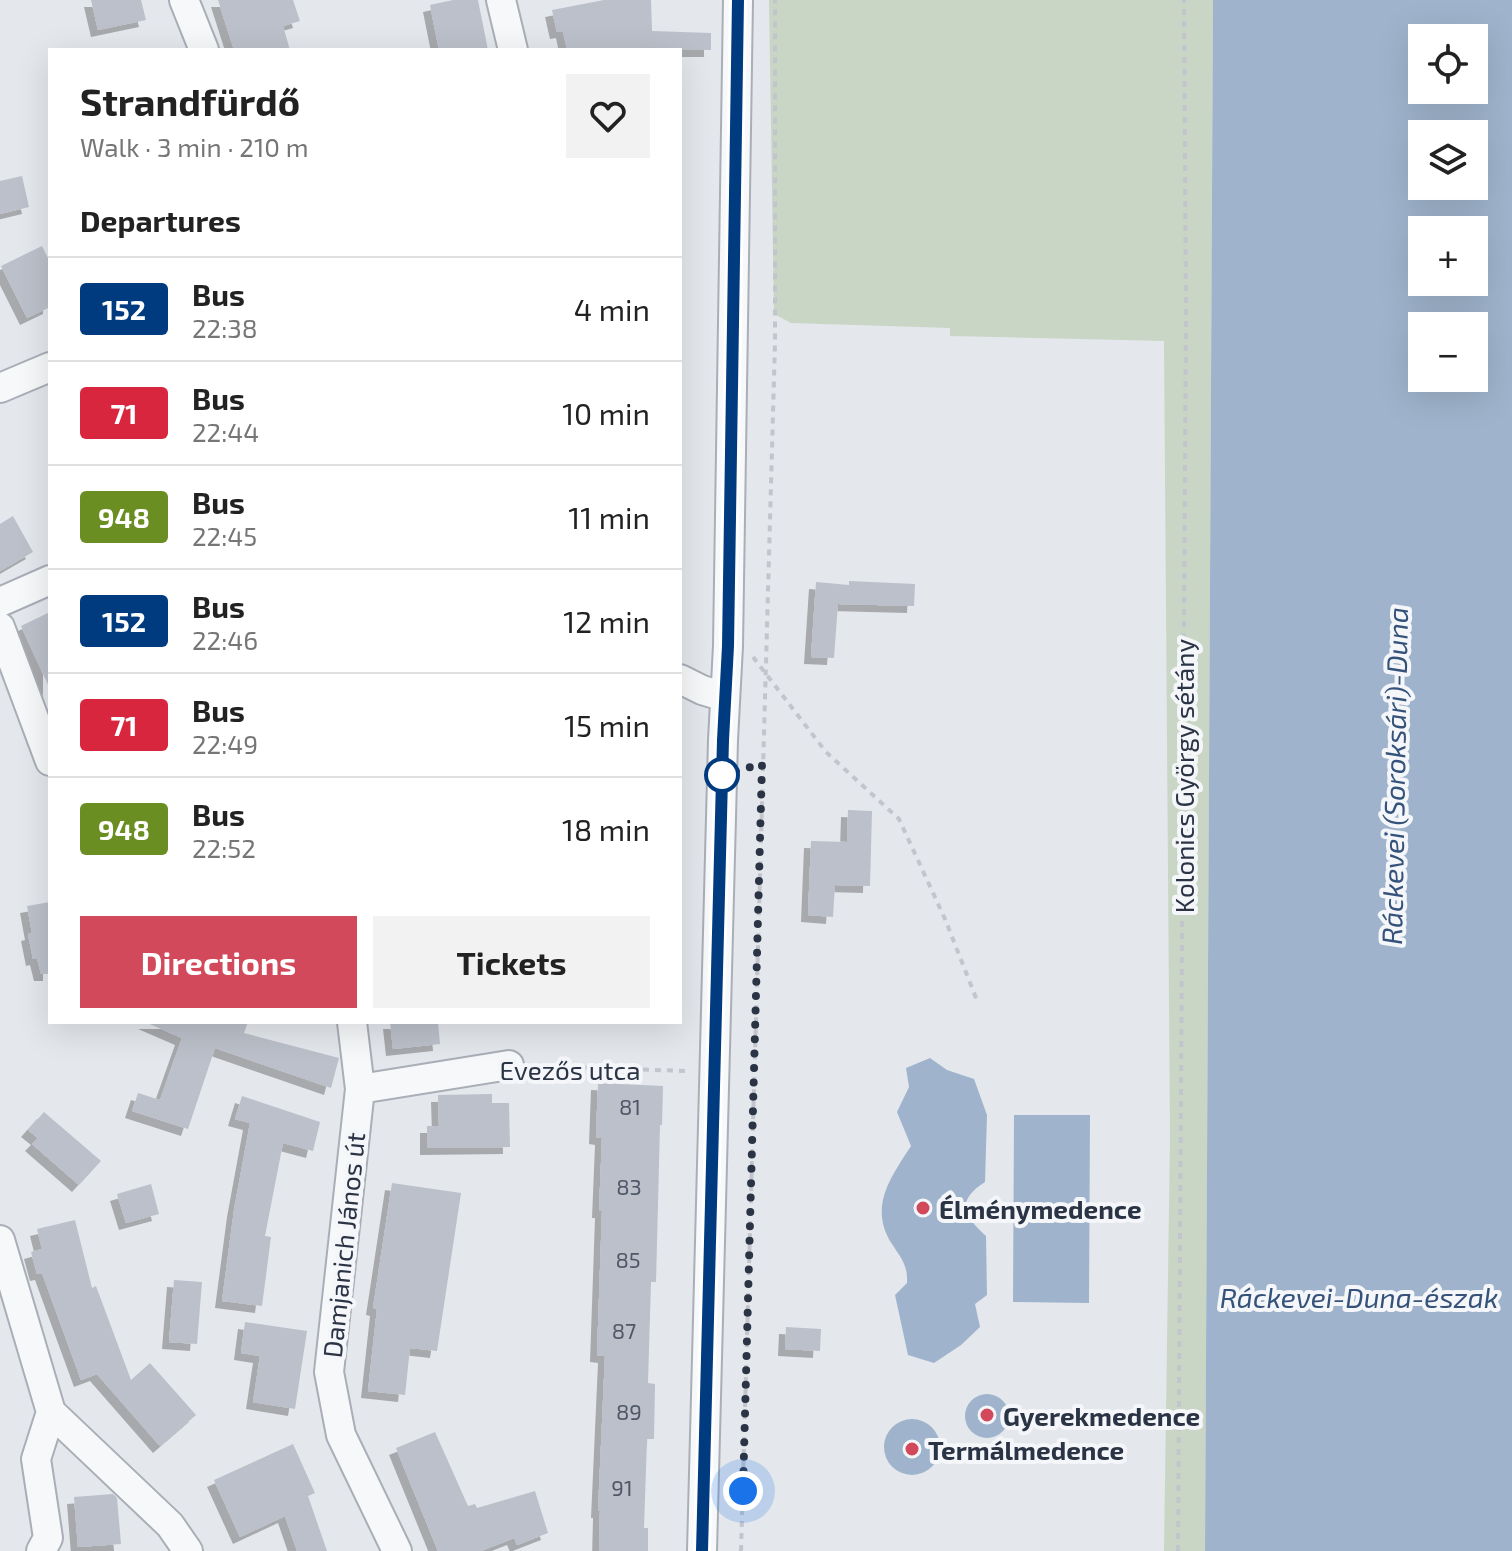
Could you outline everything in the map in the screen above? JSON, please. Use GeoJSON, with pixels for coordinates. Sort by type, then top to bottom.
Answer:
{"type":"FeatureCollection","features":[{"type":"Feature","properties":{"kind":"street"},"geometry":{"type":"LineString","coordinates":[[184,0],[203,48]]}},
{"type":"Feature","properties":{"kind":"street"},"geometry":{"type":"LineString","coordinates":[[501,0],[513,48]]}},
{"type":"Feature","properties":{"kind":"street"},"geometry":{"type":"LineString","coordinates":[[702,1551],[728,646],[738,0]]}},
{"type":"Feature","properties":{"kind":"street"},"geometry":{"type":"LineString","coordinates":[[0,388],[48,368]]}},
{"type":"Feature","properties":{"kind":"street"},"geometry":{"type":"LineString","coordinates":[[0,602],[48,581]]}},
{"type":"Feature","properties":{"kind":"street"},"geometry":{"type":"LineString","coordinates":[[0,627],[48,756]]}},
{"type":"Feature","properties":{"kind":"street"},"geometry":{"type":"LineString","coordinates":[[682,680],[725,697]]}},
{"type":"Feature","properties":{"kind":"street","name":"Damjanich János út"},"geometry":{"type":"LineString","coordinates":[[352,1024],[360,1089],[329,1372],[341,1435],[397,1551]]}},
{"type":"Feature","properties":{"kind":"street","name":"Evezős utca"},"geometry":{"type":"LineString","coordinates":[[360,1089],[509,1065]]}},
{"type":"Feature","properties":{"kind":"street"},"geometry":{"type":"LineString","coordinates":[[0,1240],[51,1412],[170,1525],[188,1551]]}},
{"type":"Feature","properties":{"kind":"street"},"geometry":{"type":"LineString","coordinates":[[41,1551],[48,1538],[36,1459],[51,1412]]}},
{"type":"Feature","properties":{"kind":"path"},"geometry":{"type":"LineString","coordinates":[[741,1551],[775,343],[775,0]]}},
{"type":"Feature","properties":{"kind":"path","name":"Kolonics György sétány"},"geometry":{"type":"LineString","coordinates":[[1178,1551],[1186,315],[1184,0]]}},
{"type":"Feature","properties":{"kind":"path"},"geometry":{"type":"LineString","coordinates":[[728,646],[746,648],[826,752],[899,819],[945,919],[978,1003]]}},
{"type":"Feature","properties":{"kind":"path","name":"Evezős utca"},"geometry":{"type":"LineString","coordinates":[[509,1065],[686,1071]]}},
{"type":"Feature","properties":{"kind":"green space"},"geometry":{"type":"Polygon","coordinates":[[[769,0],[1213,0],[1205,1551],[1164,1551],[1170,1137],[1164,341],[950,336],[950,328],[791,323],[774,314],[769,0]]]}},
{"type":"Feature","properties":{"kind":"water","name":"Ráckevei-Duna-észak"},"geometry":{"type":"Polygon","coordinates":[[[1213,0],[1512,0],[1512,1551],[1205,1551],[1213,0]]]}},
{"type":"Feature","properties":{"kind":"water","name":"Élménymedence"},"geometry":{"type":"Polygon","coordinates":[[[930,1058],[947,1070],[974,1079],[987,1115],[985,1182],[969,1196],[966,1209],[972,1222],[986,1236],[987,1295],[975,1304],[980,1327],[961,1345],[934,1363],[908,1355],[895,1295],[907,1283],[906,1271],[885,1230],[882,1217],[885,1193],[911,1146],[897,1112],[909,1087],[906,1068],[930,1058]]]}},
{"type":"Feature","properties":{"kind":"water"},"geometry":{"type":"Polygon","coordinates":[[[1014,1115],[1090,1115],[1089,1303],[1013,1302],[1014,1115]]]}},
{"type":"Feature","properties":{"kind":"water","name":"Gyerekmedence"},"geometry":{"type":"Polygon","coordinates":[[[987,1394],[1002,1401],[1009,1416],[1002,1431],[987,1438],[972,1431],[965,1416],[972,1401],[987,1394]]]}},
{"type":"Feature","properties":{"kind":"water","name":"Termálmedence"},"geometry":{"type":"Polygon","coordinates":[[[912,1419],[932,1427],[940,1447],[932,1467],[912,1475],[892,1467],[884,1447],[892,1427],[912,1419]]]}},
{"type":"Feature","properties":{"kind":"building"},"geometry":{"type":"Polygon","coordinates":[[[91,0],[141,0],[146,20],[98,30],[91,0]]]}},
{"type":"Feature","properties":{"kind":"building"},"geometry":{"type":"Polygon","coordinates":[[[218,0],[293,0],[300,21],[283,26],[289,48],[233,48],[218,0]]]}},
{"type":"Feature","properties":{"kind":"building"},"geometry":{"type":"Polygon","coordinates":[[[453,0],[478,0],[488,48],[439,48],[430,5],[453,0]]]}},
{"type":"Feature","properties":{"kind":"building"},"geometry":{"type":"Polygon","coordinates":[[[604,0],[651,0],[652,31],[711,33],[711,50],[567,48],[563,31],[557,32],[552,10],[604,0]]]}},
{"type":"Feature","properties":{"kind":"building"},"geometry":{"type":"Polygon","coordinates":[[[22,176],[29,207],[0,214],[0,181],[22,176]]]}},
{"type":"Feature","properties":{"kind":"building"},"geometry":{"type":"Polygon","coordinates":[[[42,246],[48,258],[48,308],[27,318],[1,266],[42,246]]]}},
{"type":"Feature","properties":{"kind":"building"},"geometry":{"type":"Polygon","coordinates":[[[13,516],[33,552],[0,571],[0,524],[13,516]]]}},
{"type":"Feature","properties":{"kind":"building"},"geometry":{"type":"Polygon","coordinates":[[[849,581],[915,584],[914,606],[838,604],[834,658],[811,657],[816,582],[849,585],[849,581]]]}},
{"type":"Feature","properties":{"kind":"building"},"geometry":{"type":"Polygon","coordinates":[[[48,613],[48,685],[21,626],[48,613]]]}},
{"type":"Feature","properties":{"kind":"building"},"geometry":{"type":"Polygon","coordinates":[[[848,810],[872,811],[870,886],[835,885],[833,917],[808,915],[811,841],[847,842],[848,810]]]}},
{"type":"Feature","properties":{"kind":"building"},"geometry":{"type":"Polygon","coordinates":[[[48,902],[48,974],[41,974],[37,958],[33,959],[27,906],[48,902]]]}},
{"type":"Feature","properties":{"kind":"building"},"geometry":{"type":"Polygon","coordinates":[[[150,1024],[247,1024],[244,1033],[339,1058],[331,1088],[215,1048],[188,1129],[132,1111],[138,1093],[160,1100],[182,1038],[150,1024]]]}},
{"type":"Feature","properties":{"kind":"building"},"geometry":{"type":"Polygon","coordinates":[[[390,1024],[438,1024],[440,1044],[393,1049],[390,1024]]]}},
{"type":"Feature","properties":{"kind":"building"},"geometry":{"type":"Polygon","coordinates":[[[598,1083],[663,1086],[656,1282],[651,1282],[648,1383],[655,1384],[654,1439],[647,1439],[644,1528],[648,1528],[648,1551],[599,1551],[605,1356],[597,1355],[602,1211],[599,1211],[602,1138],[596,1137],[598,1083]]]}},
{"type":"Feature","properties":{"kind":"building"},"geometry":{"type":"Polygon","coordinates":[[[492,1094],[492,1103],[509,1103],[510,1147],[427,1148],[427,1126],[439,1126],[438,1095],[492,1094]]]}},
{"type":"Feature","properties":{"kind":"building"},"geometry":{"type":"Polygon","coordinates":[[[242,1096],[320,1122],[313,1151],[283,1143],[265,1236],[271,1237],[262,1306],[222,1301],[250,1123],[235,1119],[242,1096]]]}},
{"type":"Feature","properties":{"kind":"building"},"geometry":{"type":"Polygon","coordinates":[[[44,1112],[101,1161],[79,1185],[32,1144],[38,1138],[28,1130],[44,1112]]]}},
{"type":"Feature","properties":{"kind":"building"},"geometry":{"type":"Polygon","coordinates":[[[392,1183],[461,1193],[437,1351],[410,1348],[405,1395],[368,1391],[377,1309],[373,1308],[392,1183]]]}},
{"type":"Feature","properties":{"kind":"building"},"geometry":{"type":"Polygon","coordinates":[[[151,1184],[159,1214],[126,1223],[117,1194],[151,1184]]]}},
{"type":"Feature","properties":{"kind":"building"},"geometry":{"type":"Polygon","coordinates":[[[75,1220],[92,1288],[96,1286],[131,1380],[150,1363],[196,1415],[160,1446],[97,1374],[81,1380],[42,1273],[37,1274],[31,1252],[42,1249],[37,1229],[75,1220]]]}},
{"type":"Feature","properties":{"kind":"building"},"geometry":{"type":"Polygon","coordinates":[[[174,1280],[202,1282],[197,1344],[169,1342],[174,1280]]]}},
{"type":"Feature","properties":{"kind":"building"},"geometry":{"type":"Polygon","coordinates":[[[245,1322],[307,1331],[295,1409],[253,1402],[260,1356],[241,1353],[245,1322]]]}},
{"type":"Feature","properties":{"kind":"building"},"geometry":{"type":"Polygon","coordinates":[[[786,1327],[821,1329],[820,1351],[785,1349],[786,1327]]]}},
{"type":"Feature","properties":{"kind":"building"},"geometry":{"type":"Polygon","coordinates":[[[435,1432],[468,1506],[475,1504],[477,1508],[535,1491],[548,1533],[517,1545],[514,1538],[481,1551],[438,1551],[396,1448],[435,1432]]]}},
{"type":"Feature","properties":{"kind":"building"},"geometry":{"type":"Polygon","coordinates":[[[293,1444],[315,1493],[308,1496],[327,1551],[297,1551],[285,1516],[240,1537],[214,1480],[293,1444]]]}},
{"type":"Feature","properties":{"kind":"building"},"geometry":{"type":"Polygon","coordinates":[[[113,1494],[117,1498],[121,1544],[78,1547],[74,1497],[113,1494]]]}},
{"type":"Feature","properties":{"kind":"bus line","name":"152"},"geometry":{"type":"LineString","coordinates":[[702,1551],[728,646],[738,0]]}},
{"type":"Feature","properties":{"kind":"place","name":"Élménymedence"},"geometry":{"type":"Point","coordinates":[923,1208]}},
{"type":"Feature","properties":{"kind":"place","name":"Gyerekmedence"},"geometry":{"type":"Point","coordinates":[987,1415]}},
{"type":"Feature","properties":{"kind":"place","name":"Termálmedence"},"geometry":{"type":"Point","coordinates":[912,1449]}},
{"type":"Feature","properties":{"kind":"route"},"geometry":{"type":"LineString","coordinates":[[722,775],[762,764],[743,1491]]}},
{"type":"Feature","properties":{"kind":"water label","name":"Ráckevei (Soroksári)-Duna"},"geometry":{"type":"Point","coordinates":[1394,776]}}]}
